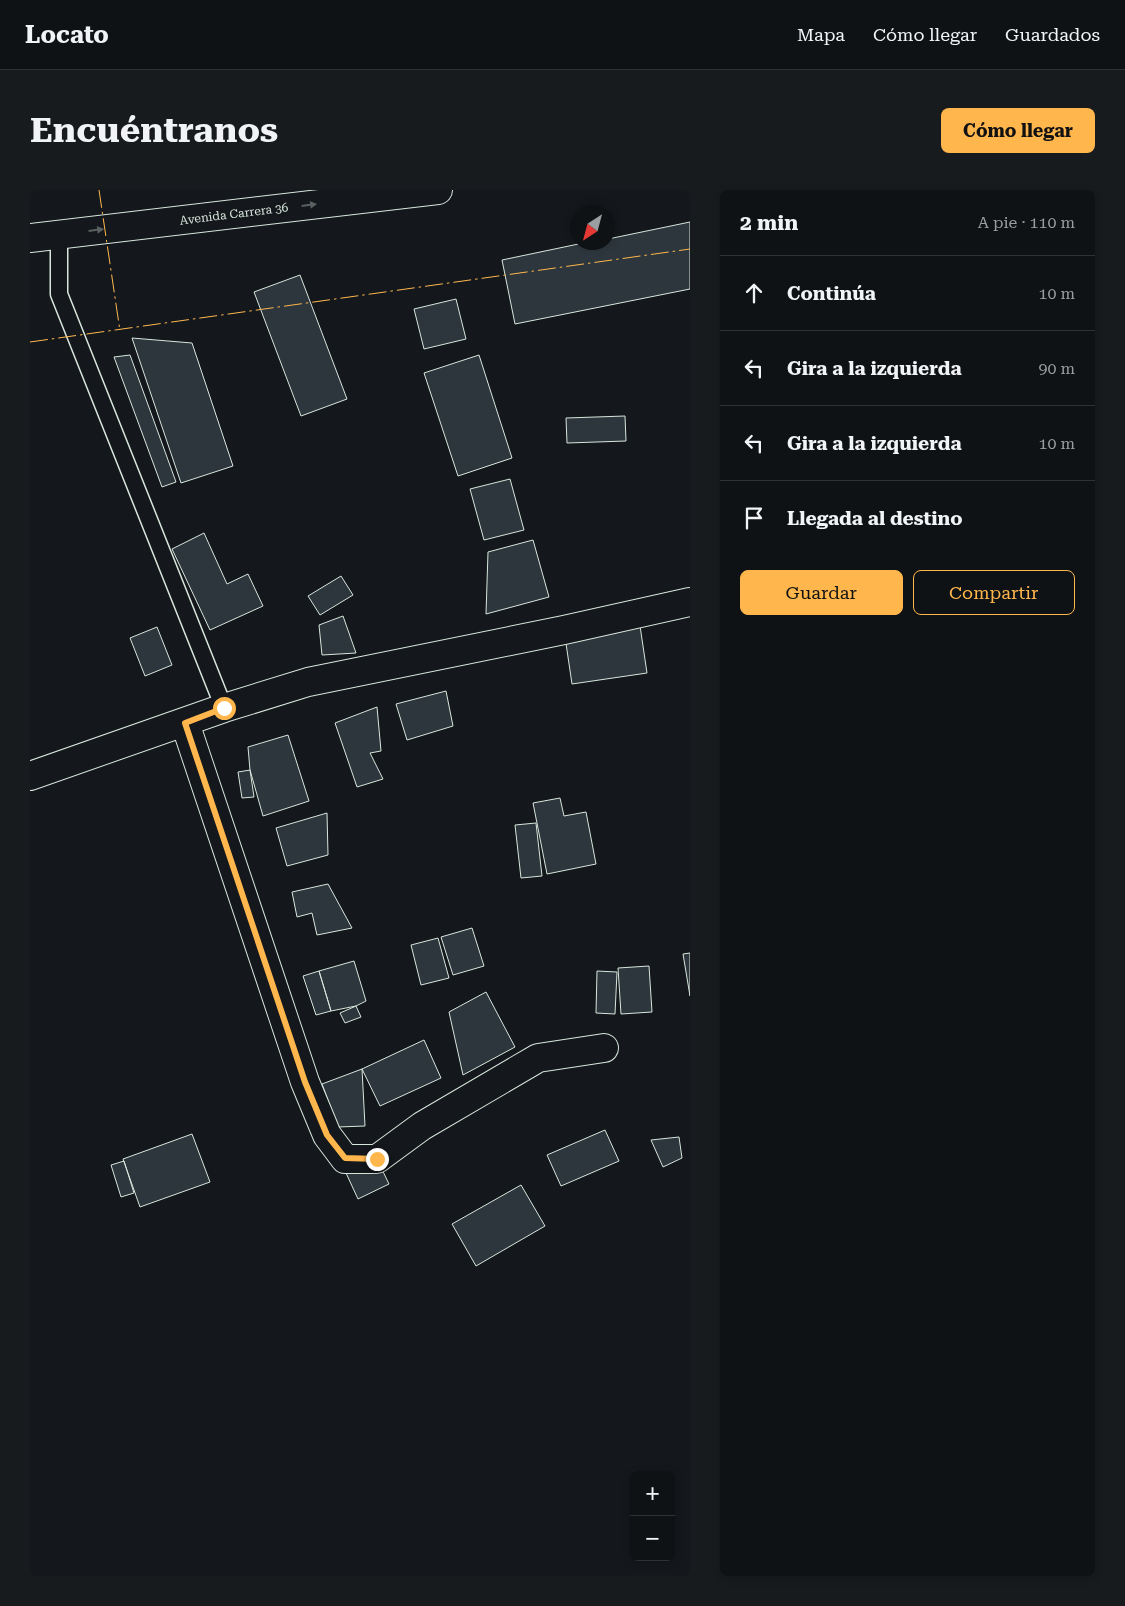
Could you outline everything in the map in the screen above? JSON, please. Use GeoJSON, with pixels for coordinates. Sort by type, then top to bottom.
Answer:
{"type":"FeatureCollection","features":[{"type":"Feature","properties":{"kind":"street","name":"Avenida Carrera 36"},"geometry":{"type":"LineString","coordinates":[[30,238],[438,190]]}},
{"type":"Feature","properties":{"kind":"street"},"geometry":{"type":"LineString","coordinates":[[30,776],[224,708],[308,682],[564,630],[690,602]]}},
{"type":"Feature","properties":{"kind":"street"},"geometry":{"type":"LineString","coordinates":[[185,723],[305,1082],[327,1135],[345,1158],[377,1159],[422,1126],[538,1058],[604,1048]]}},
{"type":"Feature","properties":{"kind":"lane"},"geometry":{"type":"LineString","coordinates":[[59,235],[59,294],[224,708]]}},
{"type":"Feature","properties":{"kind":"building"},"geometry":{"type":"Polygon","coordinates":[[[690,222],[690,289],[515,324],[502,260],[570,246],[570,250],[615,250],[615,238],[690,222]]]}},
{"type":"Feature","properties":{"kind":"building"},"geometry":{"type":"Polygon","coordinates":[[[300,275],[347,399],[301,416],[254,292],[300,275]]]}},
{"type":"Feature","properties":{"kind":"building"},"geometry":{"type":"Polygon","coordinates":[[[456,299],[466,339],[424,349],[414,309],[456,299]]]}},
{"type":"Feature","properties":{"kind":"building"},"geometry":{"type":"Polygon","coordinates":[[[132,338],[192,343],[233,466],[181,483],[132,338]]]}},
{"type":"Feature","properties":{"kind":"building"},"geometry":{"type":"Polygon","coordinates":[[[130,355],[176,482],[162,487],[114,357],[130,355]]]}},
{"type":"Feature","properties":{"kind":"building"},"geometry":{"type":"Polygon","coordinates":[[[479,355],[512,458],[458,476],[424,373],[479,355]]]}},
{"type":"Feature","properties":{"kind":"building"},"geometry":{"type":"Polygon","coordinates":[[[625,416],[626,441],[567,443],[566,418],[625,416]]]}},
{"type":"Feature","properties":{"kind":"building"},"geometry":{"type":"Polygon","coordinates":[[[510,479],[524,530],[484,540],[470,489],[510,479]]]}},
{"type":"Feature","properties":{"kind":"building"},"geometry":{"type":"Polygon","coordinates":[[[204,533],[227,584],[248,574],[263,606],[210,630],[172,549],[204,533]]]}},
{"type":"Feature","properties":{"kind":"building"},"geometry":{"type":"Polygon","coordinates":[[[533,540],[549,597],[486,614],[488,552],[533,540]]]}},
{"type":"Feature","properties":{"kind":"building"},"geometry":{"type":"Polygon","coordinates":[[[341,576],[353,595],[320,615],[308,596],[341,576]]]}},
{"type":"Feature","properties":{"kind":"building"},"geometry":{"type":"Polygon","coordinates":[[[343,616],[356,653],[322,655],[319,625],[343,616]]]}},
{"type":"Feature","properties":{"kind":"building"},"geometry":{"type":"Polygon","coordinates":[[[639,619],[647,673],[572,684],[564,630],[639,619]]]}},
{"type":"Feature","properties":{"kind":"building"},"geometry":{"type":"Polygon","coordinates":[[[157,627],[172,665],[145,676],[130,638],[157,627]]]}},
{"type":"Feature","properties":{"kind":"building"},"geometry":{"type":"Polygon","coordinates":[[[446,691],[453,726],[407,740],[396,704],[446,691]]]}},
{"type":"Feature","properties":{"kind":"building"},"geometry":{"type":"Polygon","coordinates":[[[377,707],[381,751],[370,753],[383,779],[357,787],[335,723],[377,707]]]}},
{"type":"Feature","properties":{"kind":"building"},"geometry":{"type":"Polygon","coordinates":[[[288,735],[309,801],[263,816],[250,770],[248,747],[288,735]]]}},
{"type":"Feature","properties":{"kind":"building"},"geometry":{"type":"Polygon","coordinates":[[[250,770],[254,797],[242,798],[238,772],[250,770]]]}},
{"type":"Feature","properties":{"kind":"building"},"geometry":{"type":"Polygon","coordinates":[[[560,798],[564,816],[586,812],[596,864],[547,874],[533,803],[560,798]]]}},
{"type":"Feature","properties":{"kind":"building"},"geometry":{"type":"Polygon","coordinates":[[[327,813],[328,855],[287,866],[276,828],[327,813]]]}},
{"type":"Feature","properties":{"kind":"building"},"geometry":{"type":"Polygon","coordinates":[[[536,823],[542,876],[521,878],[515,825],[536,823]]]}},
{"type":"Feature","properties":{"kind":"building"},"geometry":{"type":"Polygon","coordinates":[[[328,884],[352,928],[317,935],[312,913],[297,917],[292,892],[328,884]]]}},
{"type":"Feature","properties":{"kind":"building"},"geometry":{"type":"Polygon","coordinates":[[[472,928],[484,966],[453,975],[441,937],[472,928]]]}},
{"type":"Feature","properties":{"kind":"building"},"geometry":{"type":"Polygon","coordinates":[[[438,938],[449,978],[421,985],[411,945],[438,938]]]}},
{"type":"Feature","properties":{"kind":"building"},"geometry":{"type":"Polygon","coordinates":[[[690,953],[690,996],[683,954],[690,953]]]}},
{"type":"Feature","properties":{"kind":"building"},"geometry":{"type":"Polygon","coordinates":[[[354,961],[366,1001],[356,1006],[331,1011],[319,971],[354,961]]]}},
{"type":"Feature","properties":{"kind":"building"},"geometry":{"type":"Polygon","coordinates":[[[649,966],[652,1012],[621,1014],[618,968],[649,966]]]}},
{"type":"Feature","properties":{"kind":"building"},"geometry":{"type":"Polygon","coordinates":[[[319,971],[331,1011],[316,1015],[303,976],[319,971]]]}},
{"type":"Feature","properties":{"kind":"building"},"geometry":{"type":"Polygon","coordinates":[[[597,971],[617,972],[615,1014],[596,1013],[597,971]]]}},
{"type":"Feature","properties":{"kind":"building"},"geometry":{"type":"Polygon","coordinates":[[[486,992],[515,1047],[463,1075],[449,1012],[486,992]]]}},
{"type":"Feature","properties":{"kind":"building"},"geometry":{"type":"Polygon","coordinates":[[[356,1006],[361,1017],[345,1023],[340,1013],[356,1006]]]}},
{"type":"Feature","properties":{"kind":"building"},"geometry":{"type":"Polygon","coordinates":[[[424,1040],[441,1078],[380,1106],[362,1069],[424,1040]]]}},
{"type":"Feature","properties":{"kind":"building"},"geometry":{"type":"Polygon","coordinates":[[[362,1069],[365,1126],[338,1127],[322,1084],[362,1069]]]}},
{"type":"Feature","properties":{"kind":"building"},"geometry":{"type":"Polygon","coordinates":[[[605,1130],[619,1161],[561,1186],[547,1155],[605,1130]]]}},
{"type":"Feature","properties":{"kind":"building"},"geometry":{"type":"Polygon","coordinates":[[[192,1134],[210,1182],[140,1207],[123,1159],[192,1134]]]}},
{"type":"Feature","properties":{"kind":"building"},"geometry":{"type":"Polygon","coordinates":[[[679,1137],[682,1158],[663,1167],[651,1140],[679,1137]]]}},
{"type":"Feature","properties":{"kind":"building"},"geometry":{"type":"Polygon","coordinates":[[[377,1159],[389,1184],[358,1199],[346,1173],[377,1159]]]}},
{"type":"Feature","properties":{"kind":"building"},"geometry":{"type":"Polygon","coordinates":[[[124,1161],[134,1193],[121,1197],[111,1165],[124,1161]]]}},
{"type":"Feature","properties":{"kind":"building"},"geometry":{"type":"Polygon","coordinates":[[[521,1185],[545,1226],[476,1266],[452,1224],[521,1185]]]}},
{"type":"Feature","properties":{"kind":"power"},"geometry":{"type":"LineString","coordinates":[[99,190],[120,331]]}},
{"type":"Feature","properties":{"kind":"power"},"geometry":{"type":"LineString","coordinates":[[30,342],[690,249]]}},
{"type":"Feature","properties":{"kind":"route"},"geometry":{"type":"LineString","coordinates":[[224,708],[185,723],[305,1082],[327,1135],[345,1158],[377,1159]]}}]}
